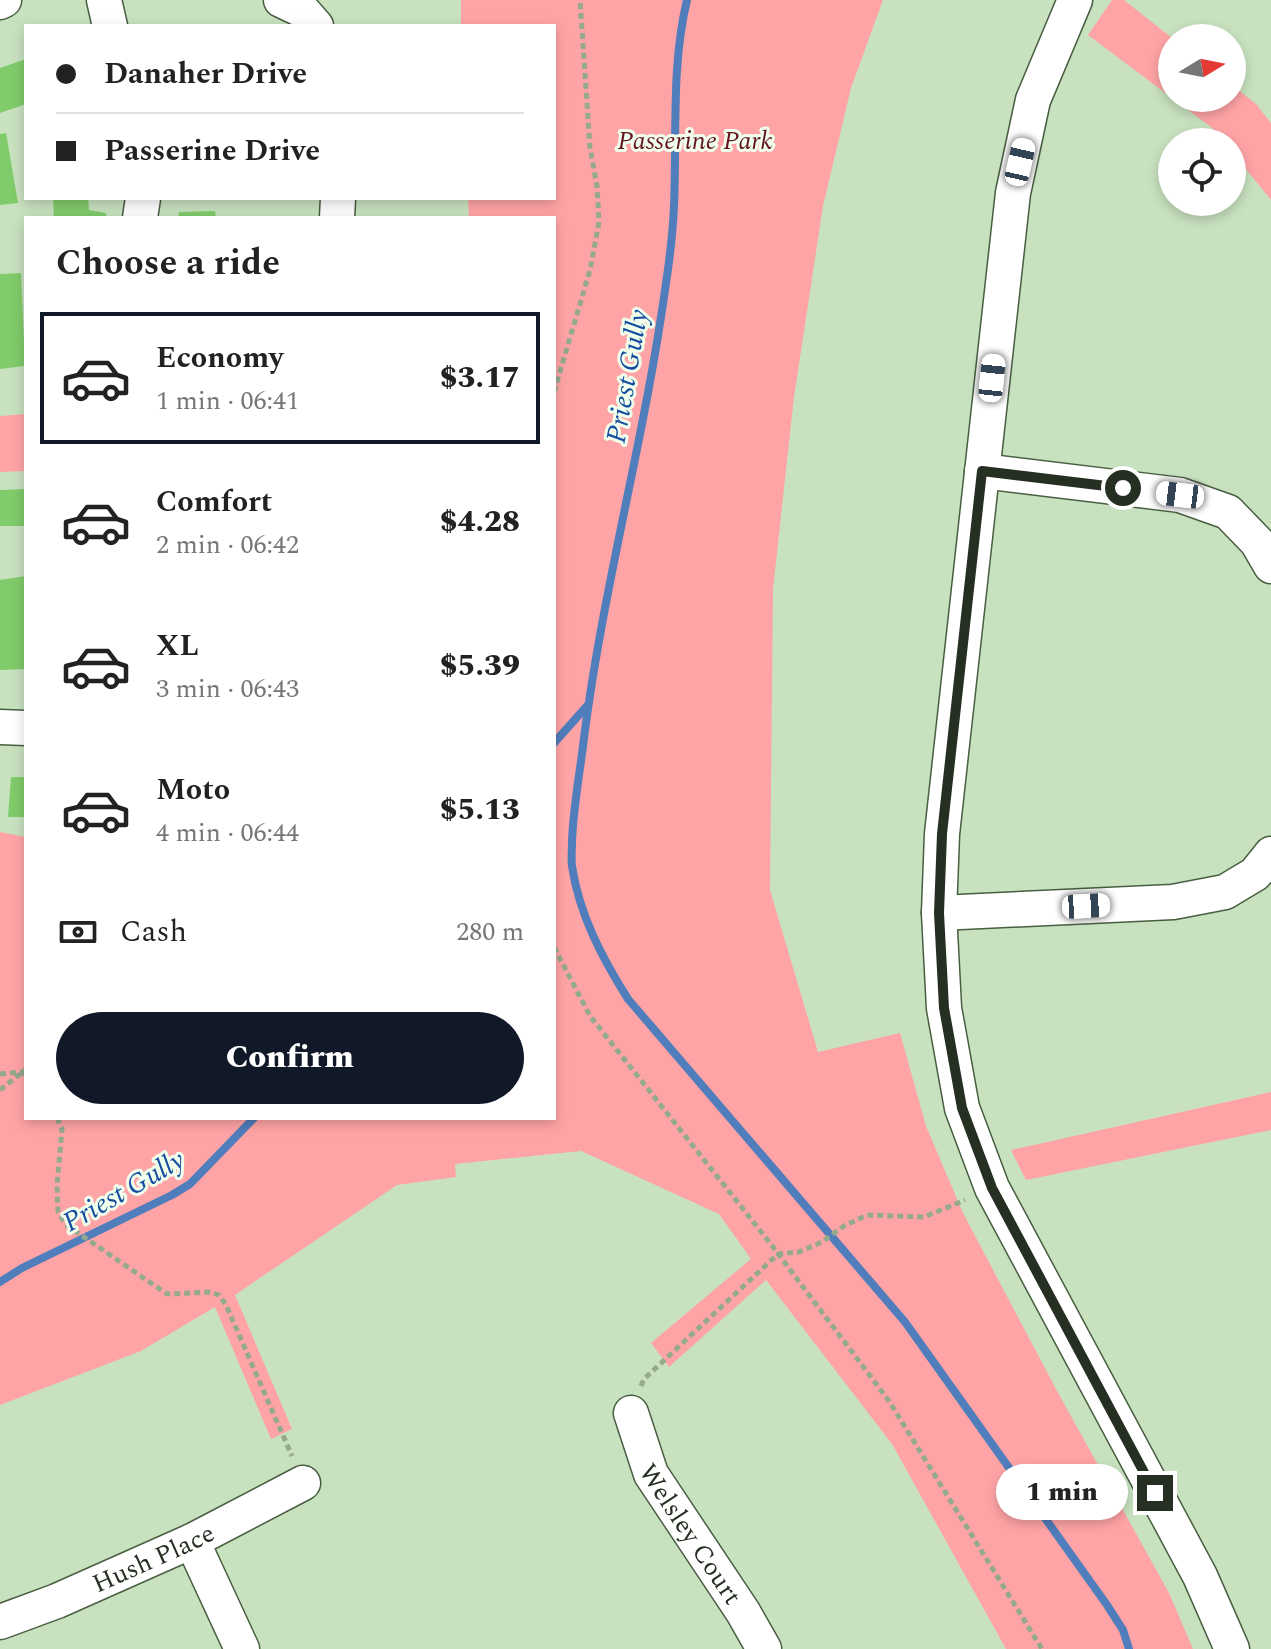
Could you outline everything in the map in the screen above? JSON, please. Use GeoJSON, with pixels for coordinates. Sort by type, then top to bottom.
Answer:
{"type":"FeatureCollection","features":[{"type":"Feature","properties":{"kind":"street"},"geometry":{"type":"LineString","coordinates":[[104,0],[110,24]]}},
{"type":"Feature","properties":{"kind":"street"},"geometry":{"type":"LineString","coordinates":[[281,0],[302,10],[314,24]]}},
{"type":"Feature","properties":{"kind":"street"},"geometry":{"type":"LineString","coordinates":[[1075,0],[1033,100],[1013,193],[942,834],[939,913],[944,1008],[962,1108],[992,1188],[1200,1576],[1232,1649]]}},
{"type":"Feature","properties":{"kind":"street"},"geometry":{"type":"LineString","coordinates":[[982,471],[1180,495],[1228,512],[1257,542],[1271,566]]}},
{"type":"Feature","properties":{"kind":"street"},"geometry":{"type":"LineString","coordinates":[[0,727],[24,728]]}},
{"type":"Feature","properties":{"kind":"street"},"geometry":{"type":"LineString","coordinates":[[939,913],[1173,902],[1225,892],[1255,874],[1271,854]]}},
{"type":"Feature","properties":{"kind":"street","name":"Welsley Court"},"geometry":{"type":"LineString","coordinates":[[631,1413],[651,1474],[743,1612],[764,1649]]}},
{"type":"Feature","properties":{"kind":"street","name":"Hush Place"},"geometry":{"type":"LineString","coordinates":[[0,1622],[57,1601],[192,1541],[303,1483]]}},
{"type":"Feature","properties":{"kind":"street"},"geometry":{"type":"LineString","coordinates":[[192,1541],[242,1649]]}},
{"type":"Feature","properties":{"kind":"path"},"geometry":{"type":"LineString","coordinates":[[556,385],[590,270],[599,222],[590,148],[580,0]]}},
{"type":"Feature","properties":{"kind":"path"},"geometry":{"type":"LineString","coordinates":[[556,951],[590,1016],[778,1254],[889,1401],[1042,1649]]}},
{"type":"Feature","properties":{"kind":"path"},"geometry":{"type":"LineString","coordinates":[[0,1074],[24,1072]]}},
{"type":"Feature","properties":{"kind":"path"},"geometry":{"type":"LineString","coordinates":[[0,1090],[24,1073]]}},
{"type":"Feature","properties":{"kind":"path"},"geometry":{"type":"LineString","coordinates":[[58,1120],[62,1129],[58,1211],[65,1224],[167,1294],[210,1292],[219,1295],[303,1483]]}},
{"type":"Feature","properties":{"kind":"path"},"geometry":{"type":"LineString","coordinates":[[631,1413],[644,1379],[778,1254],[799,1252],[822,1242],[844,1226],[867,1215],[924,1217],[992,1188]]}},
{"type":"Feature","properties":{"kind":"green space","name":"Passerine Park"},"geometry":{"type":"Polygon","coordinates":[[[461,0],[883,0],[851,88],[823,206],[794,397],[773,589],[770,890],[818,1052],[900,1033],[926,1126],[963,1213],[1169,1593],[1193,1649],[1006,1649],[892,1444],[766,1280],[669,1367],[651,1343],[751,1259],[719,1214],[581,1151],[455,1164],[456,1177],[397,1185],[235,1295],[292,1429],[271,1439],[215,1307],[141,1351],[0,1405],[0,832],[24,837],[24,1120],[556,1120],[556,216],[469,216],[468,200],[556,200],[556,24],[461,24],[461,0]]]}},
{"type":"Feature","properties":{"kind":"green space"},"geometry":{"type":"Polygon","coordinates":[[[1112,0],[1124,0],[1158,27],[1158,88],[1088,35],[1112,0]]]}},
{"type":"Feature","properties":{"kind":"green space"},"geometry":{"type":"Polygon","coordinates":[[[1246,96],[1256,104],[1271,123],[1271,200],[1246,169],[1246,128],[1211,127],[1191,112],[1246,112],[1246,96]]]}},
{"type":"Feature","properties":{"kind":"green space"},"geometry":{"type":"Polygon","coordinates":[[[24,414],[24,471],[0,472],[0,416],[24,414]]]}},
{"type":"Feature","properties":{"kind":"green space"},"geometry":{"type":"Polygon","coordinates":[[[1271,1092],[1271,1130],[1026,1180],[1011,1150],[1271,1092]]]}},
{"type":"Feature","properties":{"kind":"building"},"geometry":{"type":"Polygon","coordinates":[[[24,60],[24,105],[0,113],[0,68],[24,60]]]}},
{"type":"Feature","properties":{"kind":"building"},"geometry":{"type":"Polygon","coordinates":[[[6,133],[18,203],[0,205],[0,134],[6,133]]]}},
{"type":"Feature","properties":{"kind":"building"},"geometry":{"type":"Polygon","coordinates":[[[53,200],[88,200],[89,210],[106,213],[107,216],[54,216],[53,200]]]}},
{"type":"Feature","properties":{"kind":"building"},"geometry":{"type":"Polygon","coordinates":[[[215,211],[216,216],[178,216],[179,212],[215,211]]]}},
{"type":"Feature","properties":{"kind":"building"},"geometry":{"type":"Polygon","coordinates":[[[21,273],[24,366],[0,369],[0,274],[21,273]]]}},
{"type":"Feature","properties":{"kind":"building"},"geometry":{"type":"Polygon","coordinates":[[[24,489],[24,526],[0,526],[0,490],[24,489]]]}},
{"type":"Feature","properties":{"kind":"building"},"geometry":{"type":"Polygon","coordinates":[[[24,576],[24,669],[0,670],[0,580],[24,576]]]}},
{"type":"Feature","properties":{"kind":"building"},"geometry":{"type":"Polygon","coordinates":[[[11,777],[24,777],[24,817],[8,817],[11,777]]]}},
{"type":"Feature","properties":{"kind":"waterway"},"geometry":{"type":"LineString","coordinates":[[687,0],[677,76],[674,205],[669,263],[647,399],[591,688],[573,830],[575,884],[593,935],[628,999],[905,1322],[1107,1605],[1123,1630],[1129,1649]]}},
{"type":"Feature","properties":{"kind":"waterway","name":"Priest Gully"},"geometry":{"type":"LineString","coordinates":[[556,741],[587,706]]}},
{"type":"Feature","properties":{"kind":"waterway","name":"Priest Gully"},"geometry":{"type":"LineString","coordinates":[[0,1282],[190,1184],[252,1120]]}},
{"type":"Feature","properties":{"kind":"route"},"geometry":{"type":"LineString","coordinates":[[1123,488],[982,471],[942,834],[939,913],[944,1008],[962,1108],[992,1188],[1155,1493]]}}]}
